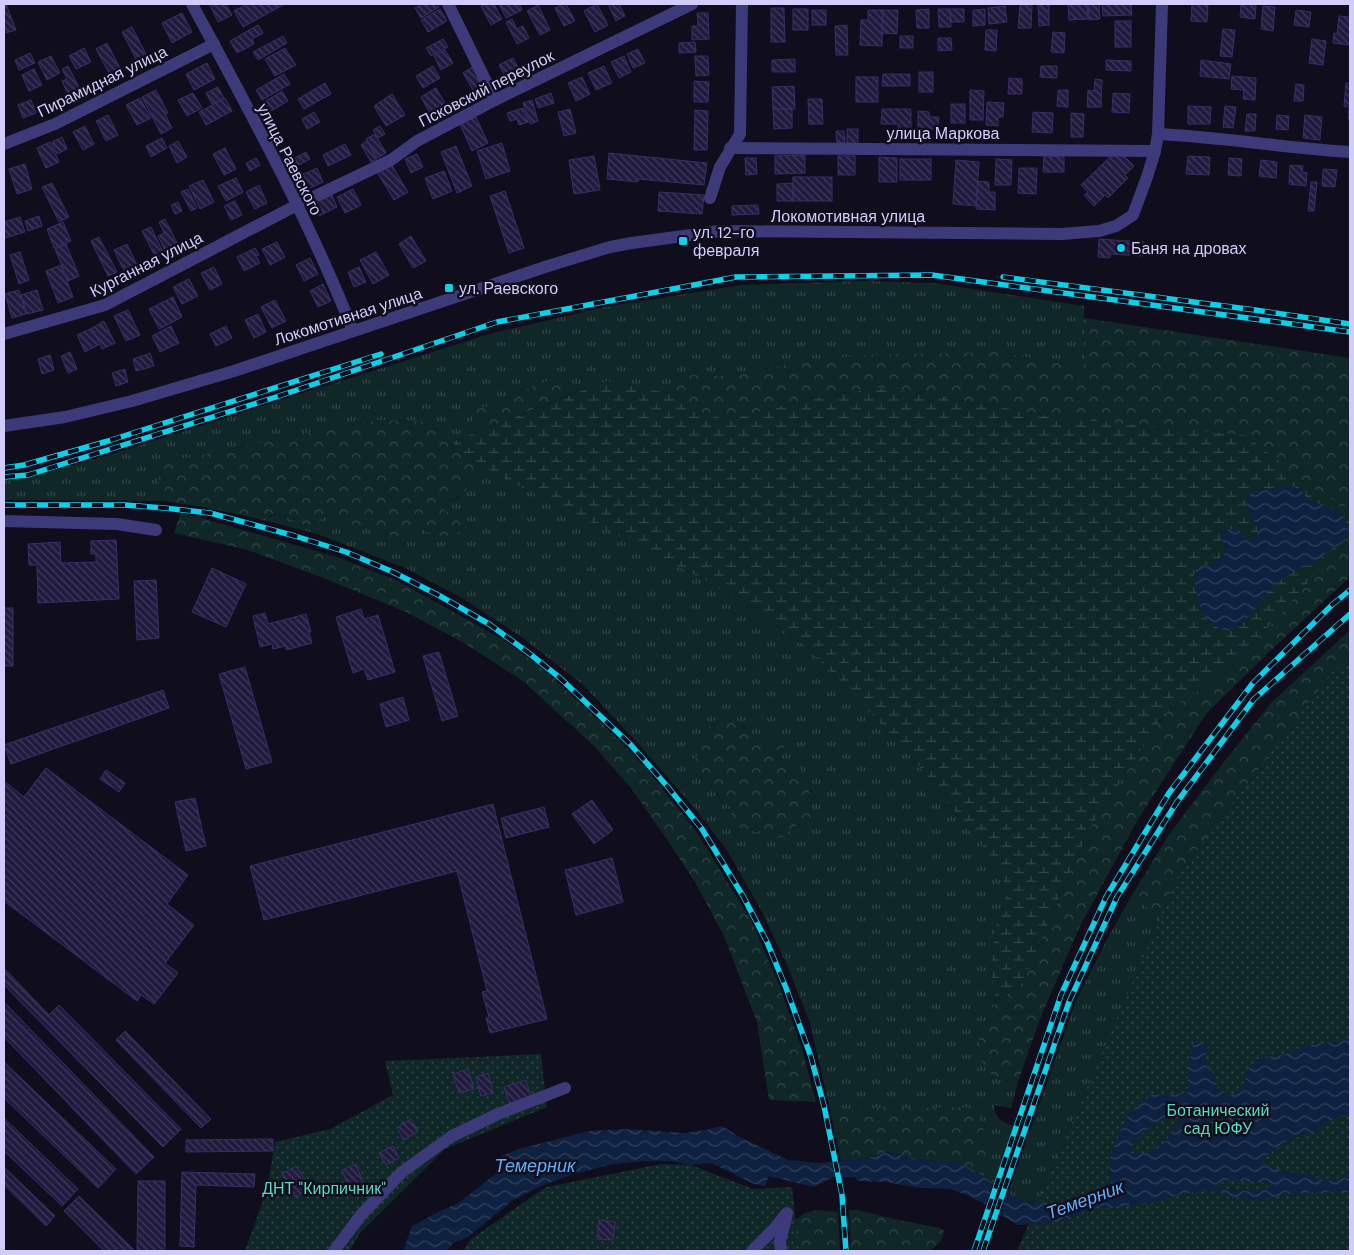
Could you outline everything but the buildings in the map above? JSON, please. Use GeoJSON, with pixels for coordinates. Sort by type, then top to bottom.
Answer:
{"type":"FeatureCollection","features":[{"type":"Feature","properties":{"kind":"street","name":"улица Раевского"},"geometry":{"type":"LineString","coordinates":[[192,4],[297,205],[354,331]]}},
{"type":"Feature","properties":{"kind":"street"},"geometry":{"type":"LineString","coordinates":[[448,4],[495,100]]}},
{"type":"Feature","properties":{"kind":"street","name":"Псковский переулок"},"geometry":{"type":"LineString","coordinates":[[297,205],[390,160],[417,141],[495,100],[692,4]]}},
{"type":"Feature","properties":{"kind":"street"},"geometry":{"type":"LineString","coordinates":[[710,198],[720,167],[740,134],[742,4]]}},
{"type":"Feature","properties":{"kind":"street","name":"Локомотивная улица"},"geometry":{"type":"LineString","coordinates":[[4,426],[65,418],[132,401],[234,371],[610,247],[720,231],[1061,234],[1099,231],[1116,226],[1133,215],[1142,194],[1155,151],[1158,134],[1162,4]]}},
{"type":"Feature","properties":{"kind":"street","name":"Пирамидная улица"},"geometry":{"type":"LineString","coordinates":[[4,144],[55,124],[214,44]]}},
{"type":"Feature","properties":{"kind":"street"},"geometry":{"type":"LineString","coordinates":[[1158,134],[1185,135],[1314,150],[1350,152]]}},
{"type":"Feature","properties":{"kind":"street","name":"улица Маркова"},"geometry":{"type":"LineString","coordinates":[[730,148],[1155,151]]}},
{"type":"Feature","properties":{"kind":"street","name":"Курганная улица"},"geometry":{"type":"LineString","coordinates":[[4,334],[105,305],[297,205]]}},
{"type":"Feature","properties":{"kind":"street"},"geometry":{"type":"LineString","coordinates":[[4,521],[117,524],[156,530]]}},
{"type":"Feature","properties":{"kind":"street"},"geometry":{"type":"LineString","coordinates":[[334,1251],[361,1215],[402,1172],[452,1136],[498,1114],[565,1088]]}},
{"type":"Feature","properties":{"kind":"street"},"geometry":{"type":"LineString","coordinates":[[752,1251],[787,1213],[780,1241],[781,1251]]}},
{"type":"Feature","properties":{"kind":"green space"},"geometry":{"type":"Polygon","coordinates":[[[863,281],[934,283],[1084,306],[1084,368],[1000,352],[792,364],[721,376],[678,374],[668,393],[606,381],[572,394],[570,381],[473,423],[479,431],[454,441],[454,451],[442,433],[430,425],[420,421],[381,420],[326,429],[188,458],[168,460],[159,474],[163,501],[4,500],[4,480],[30,477],[106,456],[489,334],[605,307],[741,285],[863,281]]]}},
{"type":"Feature","properties":{"kind":"green space"},"geometry":{"type":"Polygon","coordinates":[[[1084,318],[1350,358],[1350,507],[1324,496],[1059,418],[990,405],[881,388],[812,398],[728,420],[692,410],[668,393],[678,374],[721,376],[861,355],[1000,352],[1084,368],[1084,318]]]}},
{"type":"Feature","properties":{"kind":"green space"},"geometry":{"type":"Polygon","coordinates":[[[557,377],[570,381],[572,394],[479,431],[473,423],[474,411],[557,377]]]}},
{"type":"Feature","properties":{"kind":"green space"},"geometry":{"type":"Polygon","coordinates":[[[606,381],[668,393],[692,410],[728,420],[812,398],[881,388],[1059,418],[1245,435],[1324,496],[1350,507],[1350,539],[1330,558],[1235,664],[1165,714],[1090,828],[1022,983],[996,1002],[991,970],[996,926],[1008,891],[993,860],[912,757],[806,646],[707,581],[507,480],[454,451],[454,441],[606,381]]]}},
{"type":"Feature","properties":{"kind":"green space"},"geometry":{"type":"Polygon","coordinates":[[[381,420],[420,421],[430,425],[442,433],[454,451],[483,467],[473,472],[465,473],[466,490],[464,493],[457,498],[445,501],[444,510],[456,518],[463,530],[452,535],[441,536],[432,534],[422,527],[404,538],[397,538],[370,527],[364,528],[353,525],[332,515],[325,516],[313,524],[306,525],[277,514],[259,519],[209,508],[163,501],[159,474],[168,460],[188,458],[326,429],[381,420]]]}},
{"type":"Feature","properties":{"kind":"green space"},"geometry":{"type":"Polygon","coordinates":[[[483,467],[707,581],[806,646],[912,757],[993,860],[1008,891],[996,926],[991,970],[996,1002],[978,1034],[993,1078],[1018,1082],[1011,1108],[994,1105],[999,1119],[1014,1126],[994,1184],[984,1177],[988,1159],[981,1124],[977,1114],[891,1105],[872,1109],[840,1110],[831,1114],[810,1023],[787,965],[761,910],[728,852],[697,811],[634,739],[582,684],[520,636],[462,598],[405,568],[317,534],[259,519],[277,514],[306,525],[313,524],[325,516],[332,515],[353,525],[364,528],[370,527],[397,538],[404,538],[422,527],[427,532],[453,515],[444,510],[445,501],[459,498],[467,485],[465,473],[473,472],[483,467]],[[716,724],[707,727],[702,735],[698,750],[720,799],[734,809],[755,832],[764,830],[773,832],[777,838],[784,837],[790,830],[813,816],[809,796],[811,791],[790,762],[776,757],[783,749],[778,743],[752,734],[744,727],[716,724]]]}},
{"type":"Feature","properties":{"kind":"green space"},"geometry":{"type":"Polygon","coordinates":[[[181,512],[337,557],[398,581],[502,639],[541,667],[606,727],[646,768],[696,831],[751,920],[779,985],[802,1049],[816,1102],[769,1100],[757,1022],[724,936],[695,882],[668,841],[631,788],[594,746],[523,681],[464,643],[406,612],[326,579],[248,550],[174,533],[181,512]]]}},
{"type":"Feature","properties":{"kind":"green space"},"geometry":{"type":"Polygon","coordinates":[[[1350,539],[1350,577],[1270,651],[1206,714],[1137,821],[1080,926],[1040,1019],[1018,1082],[994,1078],[982,1061],[978,1034],[996,1002],[1022,983],[1090,828],[1165,714],[1235,664],[1330,558],[1350,539]]]}},
{"type":"Feature","properties":{"kind":"green space"},"geometry":{"type":"Polygon","coordinates":[[[1350,630],[1350,774],[1166,922],[1132,895],[1168,836],[1271,703],[1350,630]]]}},
{"type":"Feature","properties":{"kind":"green space","name":"Ботанический сад ЮФУ"},"geometry":{"type":"Polygon","coordinates":[[[1350,658],[1350,1251],[1017,1251],[1179,874],[1331,673],[1350,658]]]}},
{"type":"Feature","properties":{"kind":"green space"},"geometry":{"type":"Polygon","coordinates":[[[730,721],[739,724],[762,739],[785,743],[783,749],[776,757],[783,761],[790,761],[809,776],[812,784],[809,796],[813,816],[808,821],[794,827],[784,837],[777,838],[773,832],[749,831],[739,828],[731,815],[734,809],[720,799],[716,791],[698,771],[696,758],[702,735],[707,727],[730,721]]]}},
{"type":"Feature","properties":{"kind":"green space"},"geometry":{"type":"Polygon","coordinates":[[[1132,895],[1166,922],[1052,1203],[1023,1201],[1008,1193],[1076,1001],[1107,939],[1132,895]]]}},
{"type":"Feature","properties":{"kind":"green space","name":"ДНТ \"Кирпичник\""},"geometry":{"type":"Polygon","coordinates":[[[541,1054],[547,1107],[445,1149],[361,1232],[349,1251],[245,1251],[267,1189],[275,1142],[330,1129],[393,1095],[385,1061],[541,1054]]]}},
{"type":"Feature","properties":{"kind":"green space"},"geometry":{"type":"Polygon","coordinates":[[[891,1105],[927,1108],[968,1107],[977,1114],[988,1141],[988,1159],[984,1177],[961,1163],[917,1159],[887,1152],[863,1159],[841,1161],[831,1114],[840,1110],[872,1109],[891,1105]]]}},
{"type":"Feature","properties":{"kind":"green space"},"geometry":{"type":"Polygon","coordinates":[[[662,1164],[691,1165],[753,1189],[792,1187],[799,1251],[463,1251],[471,1239],[546,1187],[662,1164]]]}},
{"type":"Feature","properties":{"kind":"green space"},"geometry":{"type":"Polygon","coordinates":[[[817,1210],[838,1212],[840,1251],[787,1251],[793,1222],[805,1213],[817,1210]]]}},
{"type":"Feature","properties":{"kind":"green space"},"geometry":{"type":"Polygon","coordinates":[[[849,1210],[858,1210],[940,1228],[944,1231],[944,1234],[931,1251],[851,1251],[849,1210]]]}},
{"type":"Feature","properties":{"kind":"water"},"geometry":{"type":"Polygon","coordinates":[[[1284,486],[1296,488],[1311,501],[1336,511],[1345,520],[1348,535],[1342,543],[1327,552],[1315,563],[1300,568],[1282,579],[1267,593],[1248,618],[1235,628],[1227,631],[1210,622],[1200,607],[1194,577],[1196,570],[1202,566],[1216,564],[1219,558],[1226,553],[1221,532],[1237,529],[1251,541],[1257,536],[1258,530],[1246,503],[1248,497],[1254,492],[1284,486]]]}},
{"type":"Feature","properties":{"kind":"water","name":"Темерник"},"geometry":{"type":"Polygon","coordinates":[[[1194,1040],[1208,1045],[1204,1061],[1211,1069],[1219,1091],[1230,1096],[1243,1087],[1248,1071],[1257,1059],[1279,1056],[1314,1044],[1350,1040],[1350,1115],[1332,1120],[1316,1131],[1287,1141],[1263,1160],[1264,1165],[1267,1166],[1290,1172],[1309,1174],[1326,1181],[1350,1176],[1350,1192],[1294,1193],[1258,1200],[1234,1197],[1213,1190],[1182,1194],[1151,1203],[1109,1208],[1095,1206],[1063,1222],[1017,1225],[983,1203],[950,1189],[919,1188],[887,1182],[857,1181],[855,1177],[834,1177],[814,1187],[769,1176],[765,1186],[754,1184],[711,1163],[691,1165],[671,1161],[642,1161],[608,1165],[571,1175],[541,1186],[512,1201],[468,1237],[453,1243],[447,1251],[403,1251],[412,1226],[457,1204],[513,1162],[512,1159],[500,1161],[501,1156],[519,1149],[589,1131],[626,1129],[684,1133],[722,1126],[738,1136],[788,1160],[820,1163],[863,1159],[887,1152],[917,1159],[961,1163],[1007,1193],[1023,1201],[1068,1202],[1112,1182],[1109,1160],[1127,1115],[1151,1095],[1188,1094],[1188,1071],[1194,1040]],[[1226,1109],[1210,1114],[1206,1129],[1211,1137],[1226,1118],[1226,1109]],[[1184,1115],[1173,1116],[1156,1123],[1144,1132],[1134,1143],[1130,1154],[1149,1152],[1159,1148],[1184,1115]],[[1229,1180],[1214,1185],[1237,1191],[1259,1190],[1275,1186],[1266,1183],[1229,1180]]]}},
{"type":"Feature","properties":{"kind":"pier"},"geometry":{"type":"Polygon","coordinates":[[[994,1181],[1008,1191],[1000,1216],[985,1208],[994,1181]]]}},
{"type":"Feature","properties":{"kind":"railway"},"geometry":{"type":"LineString","coordinates":[[4,477],[28,475],[276,397],[497,322],[736,277],[932,275],[1350,332]]}},
{"type":"Feature","properties":{"kind":"railway"},"geometry":{"type":"LineString","coordinates":[[1003,277],[1350,324]]}},
{"type":"Feature","properties":{"kind":"railway"},"geometry":{"type":"LineString","coordinates":[[4,468],[24,465],[108,441],[381,354]]}},
{"type":"Feature","properties":{"kind":"railway"},"geometry":{"type":"LineString","coordinates":[[4,505],[125,505],[164,508],[210,513],[295,536],[346,552],[393,572],[440,596],[489,624],[560,678],[631,745],[702,829],[743,896],[767,942],[811,1057],[824,1106],[842,1195],[846,1251]]}},
{"type":"Feature","properties":{"kind":"railway"},"geometry":{"type":"LineString","coordinates":[[974,1251],[1061,995],[1106,897],[1169,793],[1253,683],[1333,604],[1350,590]]}},
{"type":"Feature","properties":{"kind":"railway"},"geometry":{"type":"LineString","coordinates":[[983,1251],[1069,1002],[1117,897],[1177,802],[1254,699],[1350,614]]}},
{"type":"Feature","properties":{"kind":"place","name":"ул. 12-го февраля"},"geometry":{"type":"Point","coordinates":[683,241]}},
{"type":"Feature","properties":{"kind":"place","name":"Баня на дровах"},"geometry":{"type":"Point","coordinates":[1121,248]}},
{"type":"Feature","properties":{"kind":"place","name":"ул. Раевского"},"geometry":{"type":"Point","coordinates":[449,288]}}]}
